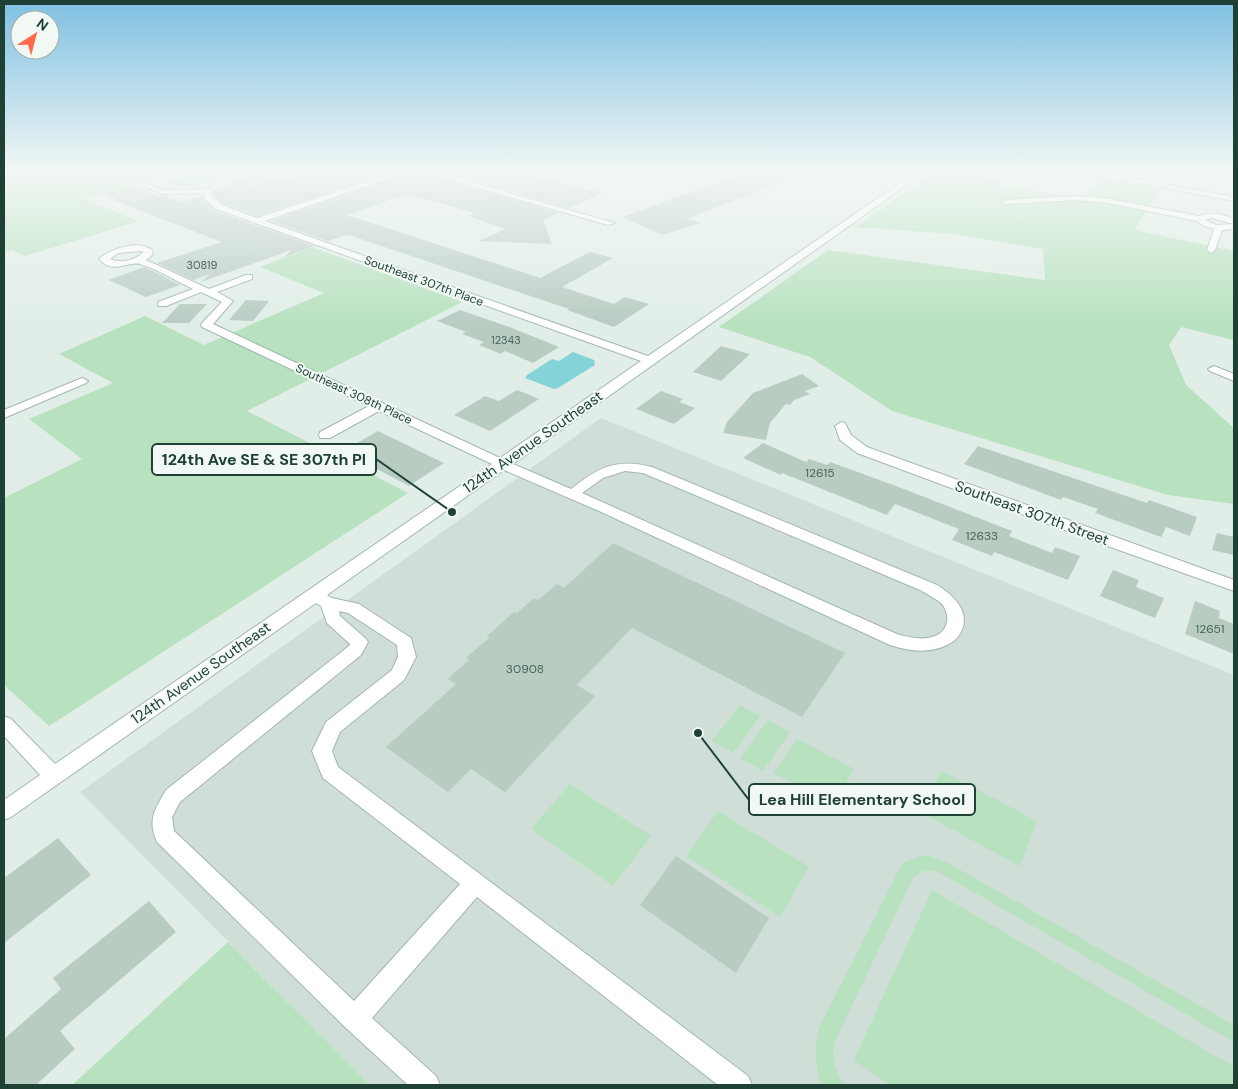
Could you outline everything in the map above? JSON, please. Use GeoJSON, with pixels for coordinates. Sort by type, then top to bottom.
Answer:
{"type":"FeatureCollection","features":[{"type":"Feature","properties":{"kind":"street","name":"Southeast 307th Place"},"geometry":{"type":"LineString","coordinates":[[261,223],[650,361]]}},
{"type":"Feature","properties":{"kind":"street","name":"124th Avenue Southeast"},"geometry":{"type":"LineString","coordinates":[[4,811],[321,598],[502,464],[847,223]]}},
{"type":"Feature","properties":{"kind":"street"},"geometry":{"type":"LineString","coordinates":[[1205,223],[1219,227],[1234,227]]}},
{"type":"Feature","properties":{"kind":"street"},"geometry":{"type":"LineString","coordinates":[[1211,250],[1219,227]]}},
{"type":"Feature","properties":{"kind":"street"},"geometry":{"type":"LineString","coordinates":[[138,260],[205,291]]}},
{"type":"Feature","properties":{"kind":"street"},"geometry":{"type":"LineString","coordinates":[[162,304],[249,277]]}},
{"type":"Feature","properties":{"kind":"street","name":"Southeast 308th Place"},"geometry":{"type":"LineString","coordinates":[[205,291],[228,301],[206,325],[502,464],[573,494],[896,641],[921,645],[934,644],[952,634],[956,626],[956,617],[946,600],[926,586],[647,470],[627,466],[607,469],[599,473],[573,494]]}},
{"type":"Feature","properties":{"kind":"street"},"geometry":{"type":"LineString","coordinates":[[1214,369],[1234,378]]}},
{"type":"Feature","properties":{"kind":"street"},"geometry":{"type":"LineString","coordinates":[[4,414],[82,381]]}},
{"type":"Feature","properties":{"kind":"street"},"geometry":{"type":"LineString","coordinates":[[325,435],[378,406]]}},
{"type":"Feature","properties":{"kind":"street","name":"Southeast 307th Street"},"geometry":{"type":"LineString","coordinates":[[840,426],[845,437],[862,450],[1107,542],[1234,586]]}},
{"type":"Feature","properties":{"kind":"street"},"geometry":{"type":"LineString","coordinates":[[321,598],[353,608],[405,642],[407,657],[398,675],[333,727],[322,751],[330,772],[739,1085]]}},
{"type":"Feature","properties":{"kind":"street"},"geometry":{"type":"LineString","coordinates":[[321,598],[333,619],[359,642],[355,650],[173,796],[162,816],[164,835],[355,1020],[427,1085]]}},
{"type":"Feature","properties":{"kind":"street"},"geometry":{"type":"LineString","coordinates":[[4,724],[54,776]]}},
{"type":"Feature","properties":{"kind":"street"},"geometry":{"type":"LineString","coordinates":[[355,1020],[475,883]]}},
{"type":"Feature","properties":{"kind":"shaded area"},"geometry":{"type":"Polygon","coordinates":[[[601,418],[1234,675],[1234,1085],[370,1085],[80,792],[601,418]]]}},
{"type":"Feature","properties":{"kind":"green space"},"geometry":{"type":"Polygon","coordinates":[[[4,223],[133,223],[25,256],[12,250],[4,252],[4,223]]]}},
{"type":"Feature","properties":{"kind":"green space"},"geometry":{"type":"Polygon","coordinates":[[[861,223],[1139,223],[1134,230],[1234,251],[1234,340],[1181,327],[1169,345],[1186,385],[1234,428],[1234,504],[1168,495],[892,411],[810,357],[719,327],[828,250],[1045,280],[1043,249],[953,234],[855,227],[861,223]]]}},
{"type":"Feature","properties":{"kind":"green space"},"geometry":{"type":"Polygon","coordinates":[[[312,247],[462,302],[247,411],[408,493],[49,726],[4,685],[4,498],[82,459],[29,419],[113,383],[59,354],[145,316],[204,345],[324,293],[260,267],[312,247]]]}},
{"type":"Feature","properties":{"kind":"green space"},"geometry":{"type":"Polygon","coordinates":[[[740,705],[760,716],[733,753],[712,741],[740,705]]]}},
{"type":"Feature","properties":{"kind":"green space"},"geometry":{"type":"Polygon","coordinates":[[[768,720],[790,732],[763,771],[740,758],[768,720]]]}},
{"type":"Feature","properties":{"kind":"green space"},"geometry":{"type":"Polygon","coordinates":[[[797,739],[854,769],[832,806],[774,773],[797,739]]]}},
{"type":"Feature","properties":{"kind":"green space"},"geometry":{"type":"Polygon","coordinates":[[[941,771],[1037,821],[1020,866],[920,812],[941,771]]]}},
{"type":"Feature","properties":{"kind":"green space"},"geometry":{"type":"Polygon","coordinates":[[[570,784],[651,836],[613,886],[531,829],[570,784]]]}},
{"type":"Feature","properties":{"kind":"green space"},"geometry":{"type":"Polygon","coordinates":[[[718,811],[809,867],[780,917],[686,856],[718,811]]]}},
{"type":"Feature","properties":{"kind":"green space"},"geometry":{"type":"Polygon","coordinates":[[[921,856],[930,856],[948,863],[1234,1025],[1234,1042],[939,872],[928,871],[921,872],[912,880],[835,1041],[834,1064],[846,1085],[821,1085],[816,1056],[820,1026],[900,868],[905,862],[921,856]]]}},
{"type":"Feature","properties":{"kind":"green space"},"geometry":{"type":"Polygon","coordinates":[[[932,890],[1234,1067],[1234,1085],[889,1085],[854,1060],[932,890]]]}},
{"type":"Feature","properties":{"kind":"green space"},"geometry":{"type":"Polygon","coordinates":[[[228,942],[370,1085],[72,1085],[228,942]]]}},
{"type":"Feature","properties":{"kind":"water"},"geometry":{"type":"Polygon","coordinates":[[[573,352],[594,360],[595,365],[554,389],[525,378],[552,359],[559,361],[573,352]]]}},
{"type":"Feature","properties":{"kind":"building"},"geometry":{"type":"Polygon","coordinates":[[[172,223],[248,223],[314,246],[285,257],[291,250],[201,282],[210,274],[193,280],[157,263],[222,242],[172,223]]]}},
{"type":"Feature","properties":{"kind":"building"},"geometry":{"type":"Polygon","coordinates":[[[276,223],[371,223],[540,278],[590,252],[613,258],[562,287],[614,304],[625,297],[649,304],[614,327],[567,310],[569,309],[352,236],[346,235],[328,241],[276,223]]]}},
{"type":"Feature","properties":{"kind":"building"},"geometry":{"type":"Polygon","coordinates":[[[488,223],[544,223],[552,244],[479,241],[506,229],[488,223]]]}},
{"type":"Feature","properties":{"kind":"building"},"geometry":{"type":"Polygon","coordinates":[[[636,223],[701,223],[662,235],[636,223]]]}},
{"type":"Feature","properties":{"kind":"building"},"geometry":{"type":"Polygon","coordinates":[[[144,267],[180,285],[146,297],[109,280],[144,267]]]}},
{"type":"Feature","properties":{"kind":"building"},"geometry":{"type":"Polygon","coordinates":[[[246,300],[269,301],[253,321],[229,320],[246,300]]]}},
{"type":"Feature","properties":{"kind":"building"},"geometry":{"type":"Polygon","coordinates":[[[180,304],[207,304],[189,323],[162,323],[180,304]]]}},
{"type":"Feature","properties":{"kind":"building"},"geometry":{"type":"Polygon","coordinates":[[[460,310],[559,347],[533,363],[505,351],[501,354],[479,345],[484,342],[462,334],[466,332],[437,321],[460,310]]]}},
{"type":"Feature","properties":{"kind":"building"},"geometry":{"type":"Polygon","coordinates":[[[721,346],[750,354],[721,381],[693,372],[721,346]]]}},
{"type":"Feature","properties":{"kind":"building"},"geometry":{"type":"Polygon","coordinates":[[[802,374],[819,386],[805,391],[810,394],[794,400],[790,405],[786,404],[770,423],[766,440],[723,433],[727,422],[753,393],[802,374]]]}},
{"type":"Feature","properties":{"kind":"building"},"geometry":{"type":"Polygon","coordinates":[[[517,390],[539,399],[490,431],[454,415],[485,396],[499,401],[517,390]]]}},
{"type":"Feature","properties":{"kind":"building"},"geometry":{"type":"Polygon","coordinates":[[[661,391],[683,399],[679,402],[695,408],[674,424],[636,409],[661,391]]]}},
{"type":"Feature","properties":{"kind":"building"},"geometry":{"type":"Polygon","coordinates":[[[378,431],[444,463],[409,486],[343,451],[378,431]]]}},
{"type":"Feature","properties":{"kind":"building"},"geometry":{"type":"Polygon","coordinates":[[[763,443],[806,462],[809,459],[827,465],[830,462],[896,486],[1012,531],[1009,536],[1052,553],[1055,547],[1080,556],[1068,580],[994,552],[992,556],[952,540],[959,529],[895,504],[887,515],[782,473],[781,475],[743,458],[763,443]]]}},
{"type":"Feature","properties":{"kind":"building"},"geometry":{"type":"Polygon","coordinates":[[[978,446],[1147,503],[1149,500],[1197,517],[1190,536],[1166,527],[1161,537],[1095,513],[1098,509],[1063,497],[1061,500],[964,464],[978,446]]]}},
{"type":"Feature","properties":{"kind":"building"},"geometry":{"type":"Polygon","coordinates":[[[1217,533],[1234,537],[1234,555],[1212,550],[1217,533]]]}},
{"type":"Feature","properties":{"kind":"building"},"geometry":{"type":"Polygon","coordinates":[[[613,543],[845,653],[802,717],[632,628],[577,685],[595,696],[505,792],[471,769],[448,792],[386,747],[456,684],[448,679],[469,660],[466,658],[490,637],[487,636],[514,612],[517,613],[534,598],[538,600],[557,584],[564,588],[613,543]]]}},
{"type":"Feature","properties":{"kind":"building"},"geometry":{"type":"Polygon","coordinates":[[[1113,570],[1139,580],[1136,587],[1164,598],[1155,618],[1100,596],[1113,570]]]}},
{"type":"Feature","properties":{"kind":"building"},"geometry":{"type":"Polygon","coordinates":[[[1195,601],[1220,611],[1219,618],[1234,624],[1234,654],[1185,634],[1195,601]]]}},
{"type":"Feature","properties":{"kind":"building"},"geometry":{"type":"Polygon","coordinates":[[[58,838],[91,875],[4,943],[4,878],[58,838]]]}},
{"type":"Feature","properties":{"kind":"building"},"geometry":{"type":"Polygon","coordinates":[[[676,856],[769,918],[736,973],[640,905],[676,856]]]}},
{"type":"Feature","properties":{"kind":"building"},"geometry":{"type":"Polygon","coordinates":[[[149,901],[176,932],[60,1031],[75,1049],[36,1085],[4,1085],[4,1039],[61,989],[53,978],[149,901]]]}},
{"type":"Feature","properties":{"kind":"place","name":"124th Ave SE & SE 307th Pl"},"geometry":{"type":"Point","coordinates":[452,512]}},
{"type":"Feature","properties":{"kind":"place","name":"Lea Hill Elementary School"},"geometry":{"type":"Point","coordinates":[698,733]}}]}
